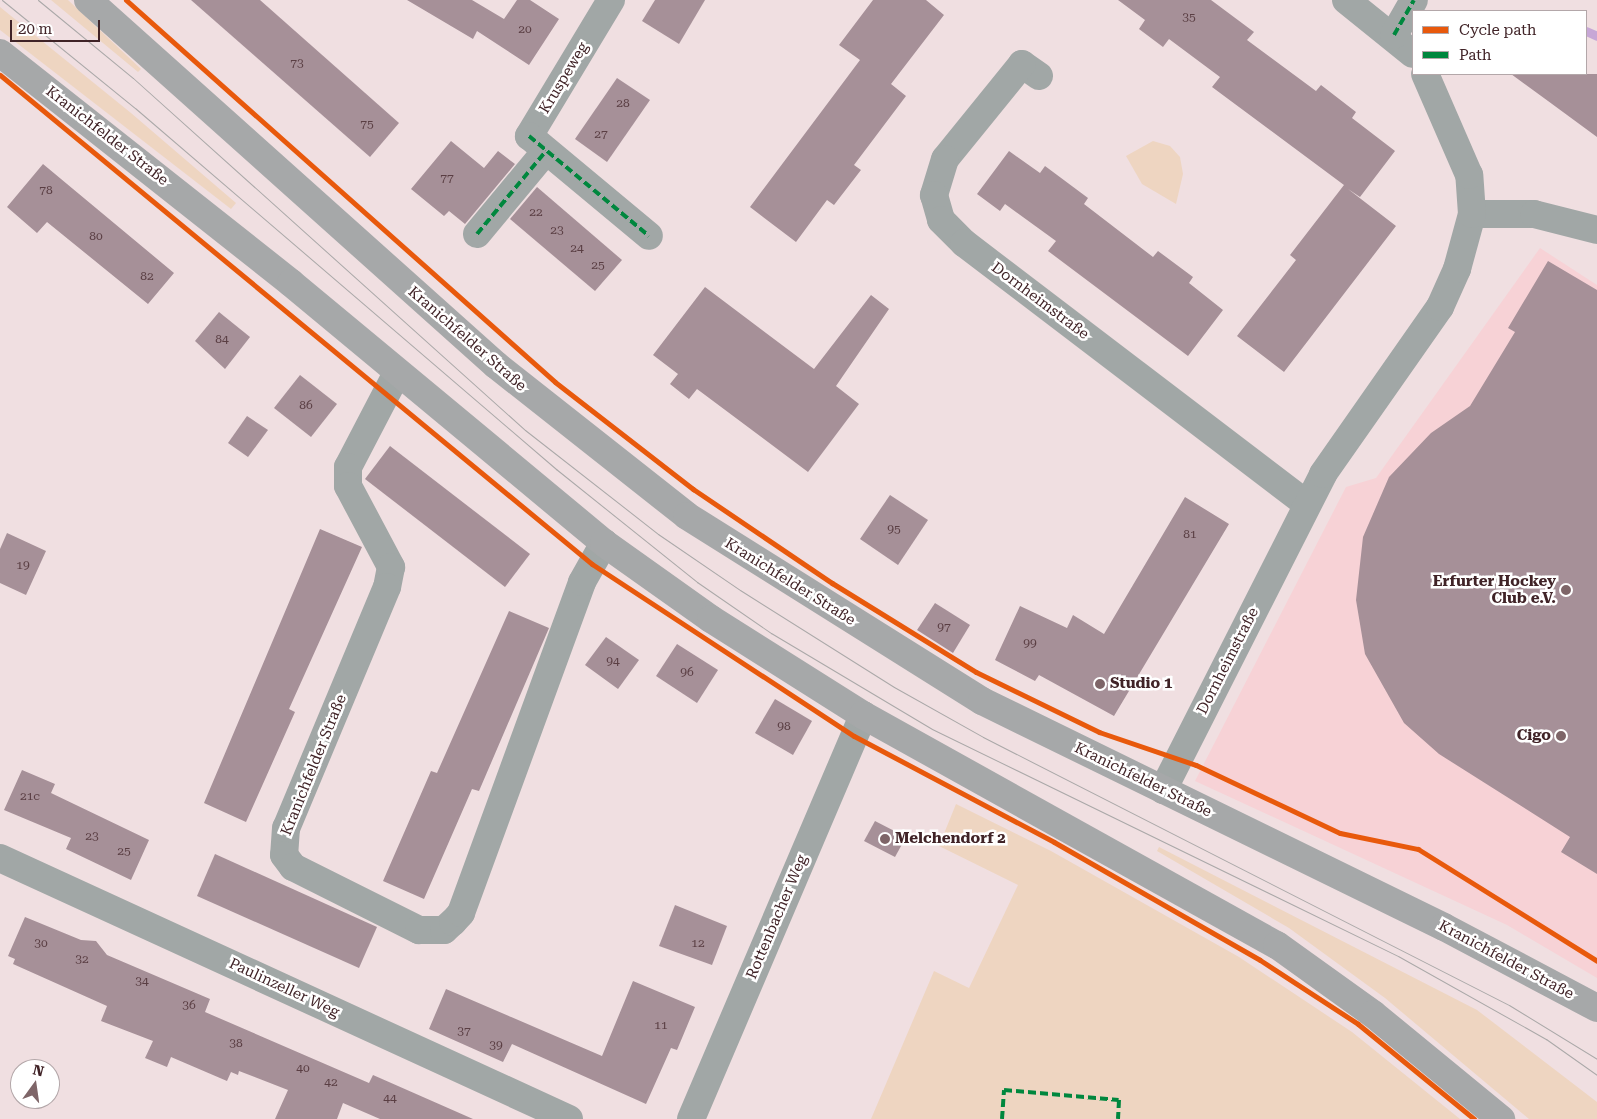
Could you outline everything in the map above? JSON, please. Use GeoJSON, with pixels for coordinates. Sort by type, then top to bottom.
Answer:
{"type":"FeatureCollection","features":[{"type":"Feature","properties":{"kind":"main road","name":"Kranichfelder Straße"},"geometry":{"type":"LineString","coordinates":[[88,0],[496,365],[686,516],[982,700],[1452,931],[1597,1008]]}},
{"type":"Feature","properties":{"kind":"main road","name":"Kranichfelder Straße"},"geometry":{"type":"LineString","coordinates":[[0,53],[172,186],[604,543],[711,619],[863,715],[1277,945],[1373,1014],[1501,1119]]}},
{"type":"Feature","properties":{"kind":"street","name":"Kruspeweg"},"geometry":{"type":"LineString","coordinates":[[611,0],[529,136],[649,236]]}},
{"type":"Feature","properties":{"kind":"street"},"geometry":{"type":"LineString","coordinates":[[1346,0],[1394,36],[1412,53]]}},
{"type":"Feature","properties":{"kind":"street"},"geometry":{"type":"LineString","coordinates":[[1394,36],[1414,0]]}},
{"type":"Feature","properties":{"kind":"street","name":"Dornheimstraße"},"geometry":{"type":"LineString","coordinates":[[1039,76],[1022,64],[945,159],[934,195],[941,220],[964,243],[1307,504]]}},
{"type":"Feature","properties":{"kind":"street","name":"Dornheimstraße"},"geometry":{"type":"LineString","coordinates":[[1163,790],[1307,504],[1440,307],[1457,269],[1472,214],[1469,175],[1426,75]]}},
{"type":"Feature","properties":{"kind":"street"},"geometry":{"type":"LineString","coordinates":[[477,234],[546,151]]}},
{"type":"Feature","properties":{"kind":"street"},"geometry":{"type":"LineString","coordinates":[[1472,214],[1534,214],[1597,230]]}},
{"type":"Feature","properties":{"kind":"street","name":"Kranichfelder Straße"},"geometry":{"type":"LineString","coordinates":[[397,373],[348,467],[348,486],[388,558],[387,587],[286,828],[284,855],[293,867],[419,930],[444,930],[453,922],[461,913],[582,582],[604,543]]}},
{"type":"Feature","properties":{"kind":"street","name":"Rottenbacher Weg"},"geometry":{"type":"LineString","coordinates":[[691,1119],[863,715]]}},
{"type":"Feature","properties":{"kind":"street","name":"Paulinzeller Weg"},"geometry":{"type":"LineString","coordinates":[[0,858],[569,1119]]}},
{"type":"Feature","properties":{"kind":"shaded area"},"geometry":{"type":"Polygon","coordinates":[[[51,0],[68,0],[141,69],[138,72],[51,0]]]}},
{"type":"Feature","properties":{"kind":"shaded area"},"geometry":{"type":"Polygon","coordinates":[[[0,7],[131,113],[236,203],[231,209],[0,30],[0,7]]]}},
{"type":"Feature","properties":{"kind":"shaded area"},"geometry":{"type":"Polygon","coordinates":[[[1153,141],[1170,146],[1180,157],[1183,174],[1176,204],[1142,184],[1126,156],[1153,141]]]}},
{"type":"Feature","properties":{"kind":"shaded area"},"geometry":{"type":"Polygon","coordinates":[[[1540,248],[1597,285],[1597,978],[1507,925],[1195,781],[1346,487],[1376,478],[1540,248]]]}},
{"type":"Feature","properties":{"kind":"shaded area"},"geometry":{"type":"Polygon","coordinates":[[[956,804],[1051,851],[1239,957],[1352,1032],[1460,1119],[871,1119],[934,971],[969,988],[1018,885],[939,846],[956,804]]]}},
{"type":"Feature","properties":{"kind":"shaded area"},"geometry":{"type":"Polygon","coordinates":[[[1159,847],[1477,1010],[1597,1102],[1597,1119],[1529,1119],[1385,998],[1289,928],[1157,851],[1159,847]]]}},
{"type":"Feature","properties":{"kind":"building"},"geometry":{"type":"Polygon","coordinates":[[[191,0],[260,0],[399,123],[370,157],[191,0]]]}},
{"type":"Feature","properties":{"kind":"building"},"geometry":{"type":"Polygon","coordinates":[[[407,0],[472,0],[504,19],[517,0],[530,0],[559,19],[529,65],[477,31],[473,39],[407,0]]]}},
{"type":"Feature","properties":{"kind":"building"},"geometry":{"type":"Polygon","coordinates":[[[655,0],[705,0],[679,44],[642,21],[655,0]]]}},
{"type":"Feature","properties":{"kind":"building"},"geometry":{"type":"Polygon","coordinates":[[[873,0],[926,0],[944,15],[891,84],[906,96],[854,165],[861,170],[834,205],[827,200],[796,242],[750,207],[860,60],[839,45],[873,0]]]}},
{"type":"Feature","properties":{"kind":"building"},"geometry":{"type":"Polygon","coordinates":[[[1118,0],[1211,0],[1254,32],[1247,40],[1316,91],[1321,85],[1356,112],[1352,118],[1395,151],[1360,197],[1348,189],[1396,226],[1284,372],[1237,336],[1296,260],[1290,255],[1344,185],[1212,87],[1220,77],[1169,39],[1163,47],[1139,29],[1145,20],[1118,0]]]}},
{"type":"Feature","properties":{"kind":"building"},"geometry":{"type":"Polygon","coordinates":[[[1597,74],[1597,137],[1512,75],[1597,74]]]}},
{"type":"Feature","properties":{"kind":"building"},"geometry":{"type":"Polygon","coordinates":[[[617,78],[650,100],[607,162],[575,139],[617,78]]]}},
{"type":"Feature","properties":{"kind":"building"},"geometry":{"type":"Polygon","coordinates":[[[451,141],[484,168],[498,151],[515,164],[465,224],[449,211],[444,216],[411,189],[451,141]]]}},
{"type":"Feature","properties":{"kind":"building"},"geometry":{"type":"Polygon","coordinates":[[[1009,151],[1040,173],[1045,166],[1088,198],[1084,204],[1153,257],[1158,251],[1193,277],[1189,283],[1223,310],[1188,356],[1048,251],[1056,241],[1005,204],[1000,211],[977,194],[1009,151]]]}},
{"type":"Feature","properties":{"kind":"building"},"geometry":{"type":"Polygon","coordinates":[[[43,164],[174,273],[148,304],[47,222],[37,233],[7,207],[43,164]]]}},
{"type":"Feature","properties":{"kind":"building"},"geometry":{"type":"Polygon","coordinates":[[[537,187],[622,260],[595,291],[510,219],[537,187]]]}},
{"type":"Feature","properties":{"kind":"building"},"geometry":{"type":"Polygon","coordinates":[[[1548,261],[1597,290],[1597,874],[1561,852],[1570,837],[1439,754],[1404,723],[1365,654],[1356,600],[1363,537],[1389,477],[1431,433],[1470,406],[1515,332],[1508,328],[1548,261]]]}},
{"type":"Feature","properties":{"kind":"building"},"geometry":{"type":"Polygon","coordinates":[[[705,287],[814,369],[871,295],[889,309],[836,386],[859,404],[808,472],[697,389],[689,399],[670,384],[678,374],[653,355],[705,287]]]}},
{"type":"Feature","properties":{"kind":"building"},"geometry":{"type":"Polygon","coordinates":[[[219,312],[250,337],[225,369],[195,341],[219,312]]]}},
{"type":"Feature","properties":{"kind":"building"},"geometry":{"type":"Polygon","coordinates":[[[300,375],[337,404],[311,437],[274,408],[300,375]]]}},
{"type":"Feature","properties":{"kind":"building"},"geometry":{"type":"Polygon","coordinates":[[[247,416],[268,430],[248,457],[228,443],[247,416]]]}},
{"type":"Feature","properties":{"kind":"building"},"geometry":{"type":"Polygon","coordinates":[[[390,446],[530,554],[505,587],[365,479],[390,446]]]}},
{"type":"Feature","properties":{"kind":"building"},"geometry":{"type":"Polygon","coordinates":[[[890,495],[928,520],[898,565],[860,539],[890,495]]]}},
{"type":"Feature","properties":{"kind":"building"},"geometry":{"type":"Polygon","coordinates":[[[1185,497],[1229,524],[1114,716],[1039,675],[1035,681],[995,660],[1020,606],[1067,628],[1073,615],[1104,634],[1185,497]]]}},
{"type":"Feature","properties":{"kind":"building"},"geometry":{"type":"Polygon","coordinates":[[[320,529],[362,547],[289,709],[295,712],[246,822],[204,803],[320,529]]]}},
{"type":"Feature","properties":{"kind":"building"},"geometry":{"type":"Polygon","coordinates":[[[7,533],[46,551],[26,595],[0,583],[0,549],[7,533]]]}},
{"type":"Feature","properties":{"kind":"building"},"geometry":{"type":"Polygon","coordinates":[[[935,603],[970,625],[953,653],[917,630],[935,603]]]}},
{"type":"Feature","properties":{"kind":"building"},"geometry":{"type":"Polygon","coordinates":[[[509,611],[549,628],[479,791],[472,789],[424,899],[383,881],[431,771],[437,773],[509,611]]]}},
{"type":"Feature","properties":{"kind":"building"},"geometry":{"type":"Polygon","coordinates":[[[606,637],[639,660],[618,689],[585,665],[606,637]]]}},
{"type":"Feature","properties":{"kind":"building"},"geometry":{"type":"Polygon","coordinates":[[[677,644],[718,670],[697,703],[656,676],[677,644]]]}},
{"type":"Feature","properties":{"kind":"building"},"geometry":{"type":"Polygon","coordinates":[[[775,699],[812,721],[793,755],[755,733],[775,699]]]}},
{"type":"Feature","properties":{"kind":"building"},"geometry":{"type":"Polygon","coordinates":[[[22,770],[55,784],[51,793],[149,840],[131,880],[66,849],[71,838],[4,810],[22,770]]]}},
{"type":"Feature","properties":{"kind":"building","name":"Melchendorf 2"},"geometry":{"type":"Polygon","coordinates":[[[875,821],[906,837],[895,857],[864,841],[875,821]]]}},
{"type":"Feature","properties":{"kind":"building"},"geometry":{"type":"Polygon","coordinates":[[[215,854],[377,927],[359,968],[197,896],[215,854]]]}},
{"type":"Feature","properties":{"kind":"building"},"geometry":{"type":"Polygon","coordinates":[[[675,905],[727,926],[712,965],[659,946],[675,905]]]}},
{"type":"Feature","properties":{"kind":"building"},"geometry":{"type":"Polygon","coordinates":[[[25,917],[81,940],[96,941],[107,955],[210,999],[205,1012],[369,1083],[373,1075],[473,1119],[380,1119],[343,1103],[337,1119],[275,1119],[288,1090],[239,1071],[238,1075],[231,1072],[227,1081],[171,1057],[167,1067],[145,1058],[153,1041],[101,1021],[107,1006],[13,964],[15,959],[8,956],[25,917]]]}},
{"type":"Feature","properties":{"kind":"building"},"geometry":{"type":"Polygon","coordinates":[[[633,981],[695,1007],[677,1050],[671,1048],[646,1104],[512,1044],[503,1062],[429,1029],[446,989],[602,1056],[633,981]]]}},
{"type":"Feature","properties":{"kind":"waterway"},"geometry":{"type":"LineString","coordinates":[[1587,31],[1597,36]]}},
{"type":"Feature","properties":{"kind":"tram line"},"geometry":{"type":"LineString","coordinates":[[2,0],[135,108],[556,469],[697,582],[771,633],[932,729],[1398,956],[1546,1039],[1597,1075]]}},
{"type":"Feature","properties":{"kind":"tram line"},"geometry":{"type":"LineString","coordinates":[[38,0],[133,78],[525,430],[658,534],[740,590],[894,687],[983,737],[1509,1005],[1597,1059]]}},
{"type":"Feature","properties":{"kind":"marked path"},"geometry":{"type":"LineString","coordinates":[[1394,35],[1414,0]]}},
{"type":"Feature","properties":{"kind":"marked path"},"geometry":{"type":"LineString","coordinates":[[529,136],[649,236]]}},
{"type":"Feature","properties":{"kind":"marked path"},"geometry":{"type":"LineString","coordinates":[[477,234],[546,151]]}},
{"type":"Feature","properties":{"kind":"marked path"},"geometry":{"type":"LineString","coordinates":[[1002,1119],[1004,1090],[1119,1100],[1118,1119]]}},
{"type":"Feature","properties":{"kind":"cycle path"},"geometry":{"type":"LineString","coordinates":[[126,0],[555,382],[693,489],[832,583],[976,672],[1099,732],[1196,765],[1340,833],[1418,849],[1597,961]]}},
{"type":"Feature","properties":{"kind":"cycle path"},"geometry":{"type":"LineString","coordinates":[[0,75],[592,564],[854,736],[1054,842],[1260,960],[1358,1024],[1474,1119]]}},
{"type":"Feature","properties":{"kind":"place","name":"Erfurter Hockey Club e.V."},"geometry":{"type":"Point","coordinates":[1566,590]}},
{"type":"Feature","properties":{"kind":"place","name":"Studio 1"},"geometry":{"type":"Point","coordinates":[1100,684]}},
{"type":"Feature","properties":{"kind":"place","name":"Cigo"},"geometry":{"type":"Point","coordinates":[1561,736]}},
{"type":"Feature","properties":{"kind":"place","name":"Melchendorf 2"},"geometry":{"type":"Point","coordinates":[885,839]}}]}
